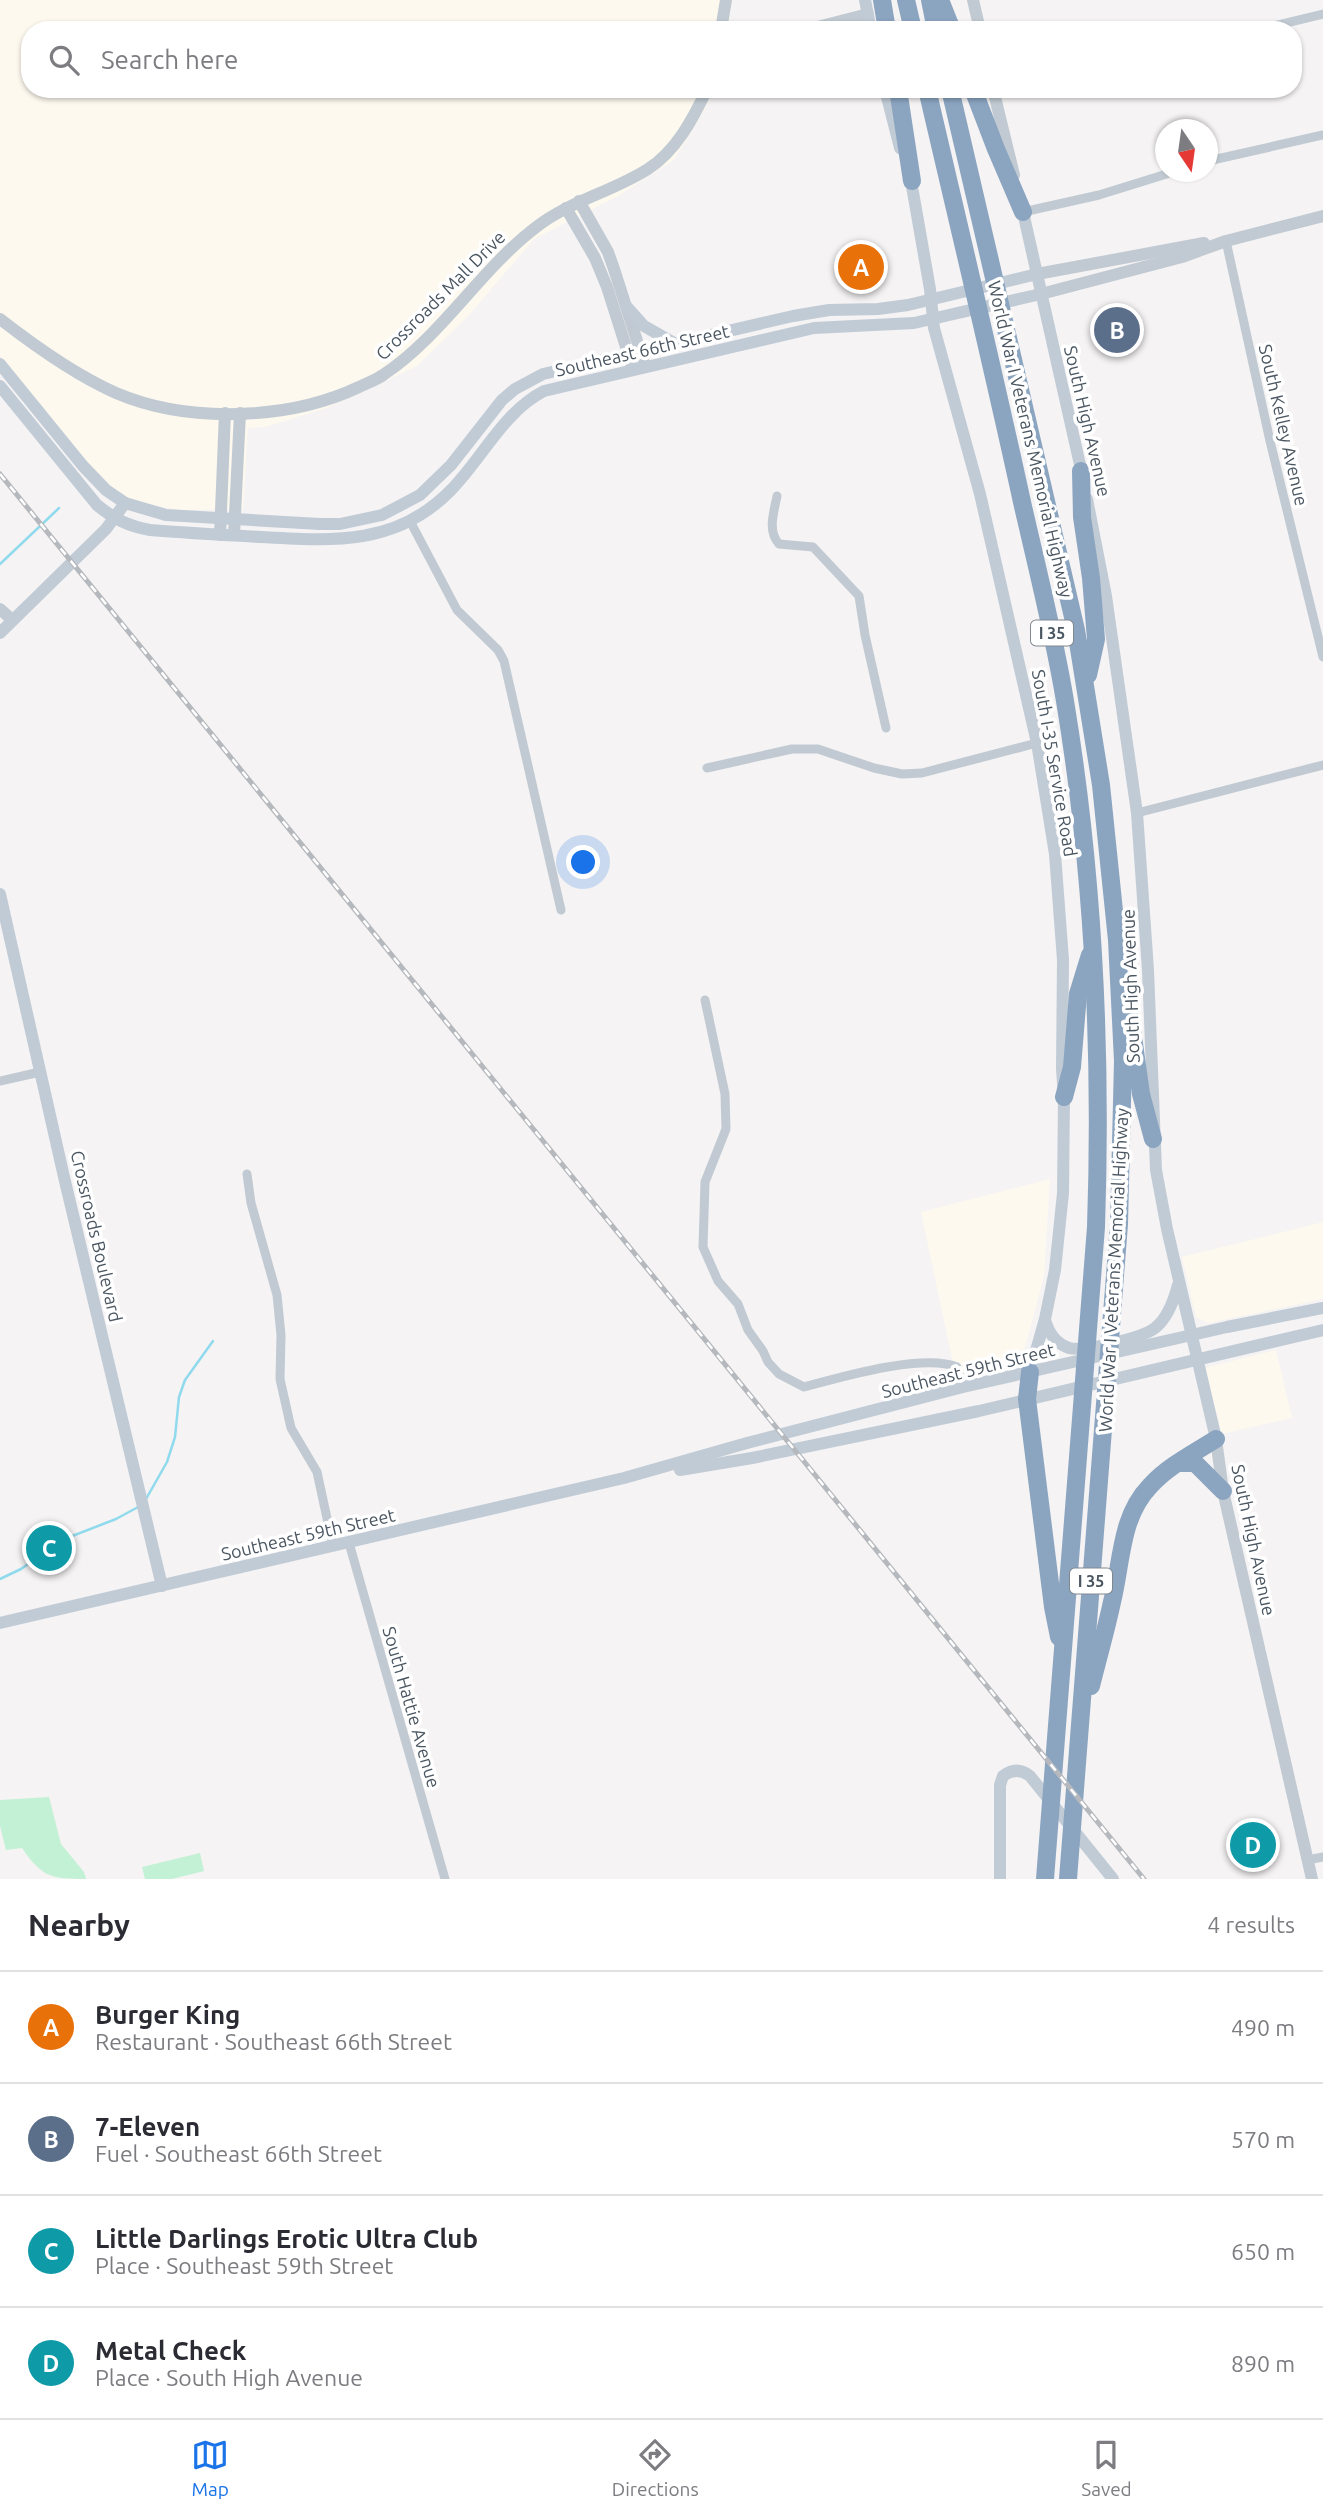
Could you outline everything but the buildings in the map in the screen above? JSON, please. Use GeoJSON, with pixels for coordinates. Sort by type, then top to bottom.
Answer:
{"type":"FeatureCollection","features":[{"type":"Feature","properties":{"kind":"highway"},"geometry":{"type":"LineString","coordinates":[[882,0],[886,21]]}},
{"type":"Feature","properties":{"kind":"highway"},"geometry":{"type":"LineString","coordinates":[[906,0],[911,21]]}},
{"type":"Feature","properties":{"kind":"highway"},"geometry":{"type":"LineString","coordinates":[[930,0],[934,21]]}},
{"type":"Feature","properties":{"kind":"highway"},"geometry":{"type":"LineString","coordinates":[[940,0],[948,21]]}},
{"type":"Feature","properties":{"kind":"highway"},"geometry":{"type":"LineString","coordinates":[[899,98],[912,181]]}},
{"type":"Feature","properties":{"kind":"highway","name":"World War I Veterans Memorial Highway"},"geometry":{"type":"LineString","coordinates":[[929,98],[1065,699],[1083,821],[1094,941],[1100,1120],[1097,1227],[1045,1879]]}},
{"type":"Feature","properties":{"kind":"highway","name":"World War I Veterans Memorial Highway"},"geometry":{"type":"LineString","coordinates":[[952,98],[1067,592],[1086,685],[1101,785],[1117,940],[1123,1061],[1123,1130],[1114,1314],[1069,1871]]}},
{"type":"Feature","properties":{"kind":"highway"},"geometry":{"type":"LineString","coordinates":[[977,98],[1023,212]]}},
{"type":"Feature","properties":{"kind":"highway"},"geometry":{"type":"LineString","coordinates":[[1081,471],[1082,517],[1096,639],[1086,685]]}},
{"type":"Feature","properties":{"kind":"highway"},"geometry":{"type":"LineString","coordinates":[[1117,940],[1141,1094],[1153,1139]]}},
{"type":"Feature","properties":{"kind":"highway"},"geometry":{"type":"LineString","coordinates":[[1064,1097],[1072,1067],[1078,994],[1094,941]]}},
{"type":"Feature","properties":{"kind":"highway"},"geometry":{"type":"LineString","coordinates":[[1030,1372],[1027,1399],[1053,1608],[1062,1654]]}},
{"type":"Feature","properties":{"kind":"highway"},"geometry":{"type":"LineString","coordinates":[[1079,1733],[1113,1600],[1131,1514],[1149,1486],[1178,1463],[1216,1439]]}},
{"type":"Feature","properties":{"kind":"highway"},"geometry":{"type":"LineString","coordinates":[[1178,1463],[1195,1463],[1223,1491]]}},
{"type":"Feature","properties":{"kind":"main road"},"geometry":{"type":"LineString","coordinates":[[865,0],[869,21]]}},
{"type":"Feature","properties":{"kind":"main road","name":"South I-35 Service Road"},"geometry":{"type":"LineString","coordinates":[[887,98],[897,140],[912,181],[933,319],[976,479],[1037,743],[1055,854],[1060,909],[1064,1097],[1060,1230],[1045,1320],[1030,1372]]}},
{"type":"Feature","properties":{"kind":"main road","name":"South High Avenue"},"geometry":{"type":"LineString","coordinates":[[1023,212],[1106,596],[1137,813],[1149,970],[1153,1139],[1161,1196],[1179,1282],[1216,1439]]}},
{"type":"Feature","properties":{"kind":"main road","name":"Southeast 66th Street"},"geometry":{"type":"LineString","coordinates":[[125,503],[166,515],[340,524],[382,515],[400,507],[433,484],[492,412],[515,389],[543,374],[806,313],[908,305],[1037,274]]}},
{"type":"Feature","properties":{"kind":"main road","name":"Southeast 66th Street"},"geometry":{"type":"LineString","coordinates":[[113,519],[131,527],[150,530],[220,535],[346,539],[387,531],[410,521],[444,497],[462,479],[509,418],[531,398],[561,386],[814,328],[899,325],[1041,293]]}},
{"type":"Feature","properties":{"kind":"main road"},"geometry":{"type":"LineString","coordinates":[[626,306],[644,326],[674,343]]}},
{"type":"Feature","properties":{"kind":"main road"},"geometry":{"type":"LineString","coordinates":[[0,364],[83,466],[106,490],[125,503],[86,549],[0,633]]}},
{"type":"Feature","properties":{"kind":"main road"},"geometry":{"type":"LineString","coordinates":[[0,386],[97,505],[113,519]]}},
{"type":"Feature","properties":{"kind":"main road","name":"Crossroads Boulevard"},"geometry":{"type":"LineString","coordinates":[[0,894],[162,1586]]}},
{"type":"Feature","properties":{"kind":"main road"},"geometry":{"type":"LineString","coordinates":[[1045,1320],[1049,1333],[1067,1347],[1077,1349],[1130,1338],[1144,1334],[1162,1321],[1173,1302],[1179,1282]]}},
{"type":"Feature","properties":{"kind":"main road","name":"Southeast 59th Street"},"geometry":{"type":"LineString","coordinates":[[0,1623],[624,1478],[962,1387],[1323,1308]]}},
{"type":"Feature","properties":{"kind":"main road","name":"Southeast 59th Street"},"geometry":{"type":"LineString","coordinates":[[624,1478],[752,1458],[1197,1361],[1323,1330]]}},
{"type":"Feature","properties":{"kind":"main road"},"geometry":{"type":"LineString","coordinates":[[1000,1879],[1000,1785],[1006,1773],[1020,1770],[1030,1776],[1113,1879]]}},
{"type":"Feature","properties":{"kind":"street"},"geometry":{"type":"LineString","coordinates":[[722,21],[726,0]]}},
{"type":"Feature","properties":{"kind":"street"},"geometry":{"type":"LineString","coordinates":[[973,0],[978,21]]}},
{"type":"Feature","properties":{"kind":"street"},"geometry":{"type":"LineString","coordinates":[[1294,21],[1323,14]]}},
{"type":"Feature","properties":{"kind":"street"},"geometry":{"type":"LineString","coordinates":[[843,21],[868,15]]}},
{"type":"Feature","properties":{"kind":"street","name":"Crossroads Mall Drive"},"geometry":{"type":"LineString","coordinates":[[0,319],[71,369],[117,393],[176,410],[225,414],[283,411],[323,402],[382,376],[412,352],[525,235],[550,216],[622,183],[653,165],[667,153],[692,121],[703,98]]}},
{"type":"Feature","properties":{"kind":"street","name":"South High Avenue"},"geometry":{"type":"LineString","coordinates":[[995,98],[1023,212]]}},
{"type":"Feature","properties":{"kind":"street"},"geometry":{"type":"LineString","coordinates":[[1218,159],[1323,135]]}},
{"type":"Feature","properties":{"kind":"street"},"geometry":{"type":"LineString","coordinates":[[1023,212],[1099,195],[1155,178]]}},
{"type":"Feature","properties":{"kind":"street"},"geometry":{"type":"LineString","coordinates":[[579,201],[607,252],[626,306],[634,352]]}},
{"type":"Feature","properties":{"kind":"street"},"geometry":{"type":"LineString","coordinates":[[566,208],[595,258],[639,368]]}},
{"type":"Feature","properties":{"kind":"street","name":"Southeast 66th Street"},"geometry":{"type":"LineString","coordinates":[[1037,274],[1179,246],[1226,240],[1323,216]]}},
{"type":"Feature","properties":{"kind":"street","name":"Southeast 66th Street"},"geometry":{"type":"LineString","coordinates":[[1041,293],[1182,257],[1226,240]]}},
{"type":"Feature","properties":{"kind":"street","name":"South Kelley Avenue"},"geometry":{"type":"LineString","coordinates":[[1226,240],[1270,441],[1323,657]]}},
{"type":"Feature","properties":{"kind":"street"},"geometry":{"type":"LineString","coordinates":[[234,535],[240,413]]}},
{"type":"Feature","properties":{"kind":"street"},"geometry":{"type":"LineString","coordinates":[[220,535],[225,414]]}},
{"type":"Feature","properties":{"kind":"street"},"geometry":{"type":"LineString","coordinates":[[777,496],[772,530],[774,539],[779,544],[813,547],[859,596],[886,728]]}},
{"type":"Feature","properties":{"kind":"street"},"geometry":{"type":"LineString","coordinates":[[410,521],[457,610],[498,650],[504,661],[561,910]]}},
{"type":"Feature","properties":{"kind":"street"},"geometry":{"type":"LineString","coordinates":[[0,609],[11,620]]}},
{"type":"Feature","properties":{"kind":"street"},"geometry":{"type":"LineString","coordinates":[[707,768],[792,749],[818,749],[874,768],[902,774],[922,773],[1037,743]]}},
{"type":"Feature","properties":{"kind":"street"},"geometry":{"type":"LineString","coordinates":[[1137,813],[1323,765]]}},
{"type":"Feature","properties":{"kind":"street"},"geometry":{"type":"LineString","coordinates":[[705,1000],[725,1094],[726,1129],[705,1182],[703,1247],[718,1281],[738,1304],[748,1330],[768,1363],[779,1374],[804,1387],[845,1375],[944,1362],[957,1367],[962,1387]]}},
{"type":"Feature","properties":{"kind":"street"},"geometry":{"type":"LineString","coordinates":[[0,1081],[40,1072]]}},
{"type":"Feature","properties":{"kind":"street"},"geometry":{"type":"LineString","coordinates":[[247,1174],[251,1203],[277,1295],[281,1335],[280,1379],[292,1427],[317,1472],[334,1546]]}},
{"type":"Feature","properties":{"kind":"street","name":"South High Avenue"},"geometry":{"type":"LineString","coordinates":[[1216,1439],[1223,1491],[1312,1879]]}},
{"type":"Feature","properties":{"kind":"street","name":"South Hattie Avenue"},"geometry":{"type":"LineString","coordinates":[[349,1543],[445,1879]]}},
{"type":"Feature","properties":{"kind":"street"},"geometry":{"type":"LineString","coordinates":[[1308,1860],[1323,1857]]}},
{"type":"Feature","properties":{"kind":"shaded area"},"geometry":{"type":"Polygon","coordinates":[[[0,0],[732,0],[729,21],[21,21],[21,98],[709,98],[674,160],[618,196],[534,239],[469,315],[417,366],[327,408],[265,427],[248,428],[243,509],[179,510],[133,501],[112,487],[86,462],[0,356],[0,0]]]}},
{"type":"Feature","properties":{"kind":"shaded area"},"geometry":{"type":"Polygon","coordinates":[[[1050,1179],[1044,1276],[1027,1341],[1018,1364],[957,1382],[921,1212],[1050,1179]]]}},
{"type":"Feature","properties":{"kind":"shaded area"},"geometry":{"type":"Polygon","coordinates":[[[1323,1222],[1323,1299],[1208,1323],[1196,1317],[1182,1257],[1323,1222]]]}},
{"type":"Feature","properties":{"kind":"shaded area"},"geometry":{"type":"Polygon","coordinates":[[[1276,1350],[1292,1418],[1222,1434],[1205,1368],[1276,1350]]]}},
{"type":"Feature","properties":{"kind":"green space"},"geometry":{"type":"Polygon","coordinates":[[[49,1797],[61,1844],[84,1872],[86,1879],[56,1877],[42,1871],[22,1848],[6,1850],[0,1826],[0,1800],[49,1797]]]}},
{"type":"Feature","properties":{"kind":"green space"},"geometry":{"type":"Polygon","coordinates":[[[200,1853],[204,1871],[172,1879],[145,1879],[142,1867],[200,1853]]]}},
{"type":"Feature","properties":{"kind":"waterway"},"geometry":{"type":"LineString","coordinates":[[0,564],[59,508]]}},
{"type":"Feature","properties":{"kind":"waterway"},"geometry":{"type":"LineString","coordinates":[[146,1499],[167,1462],[175,1437],[179,1397],[185,1380],[213,1341]]}},
{"type":"Feature","properties":{"kind":"waterway"},"geometry":{"type":"LineString","coordinates":[[0,1579],[21,1569],[62,1540],[116,1519],[140,1506]]}},
{"type":"Feature","properties":{"kind":"railway"},"geometry":{"type":"LineString","coordinates":[[0,474],[1144,1879]]}},
{"type":"Feature","properties":{"kind":"place","name":"Burger King"},"geometry":{"type":"Point","coordinates":[861,267]}},
{"type":"Feature","properties":{"kind":"place","name":"7-Eleven"},"geometry":{"type":"Point","coordinates":[1117,330]}},
{"type":"Feature","properties":{"kind":"place","name":"Little Darlings Erotic Ultra Club"},"geometry":{"type":"Point","coordinates":[49,1548]}},
{"type":"Feature","properties":{"kind":"place","name":"Metal Check"},"geometry":{"type":"Point","coordinates":[1253,1845]}}]}
